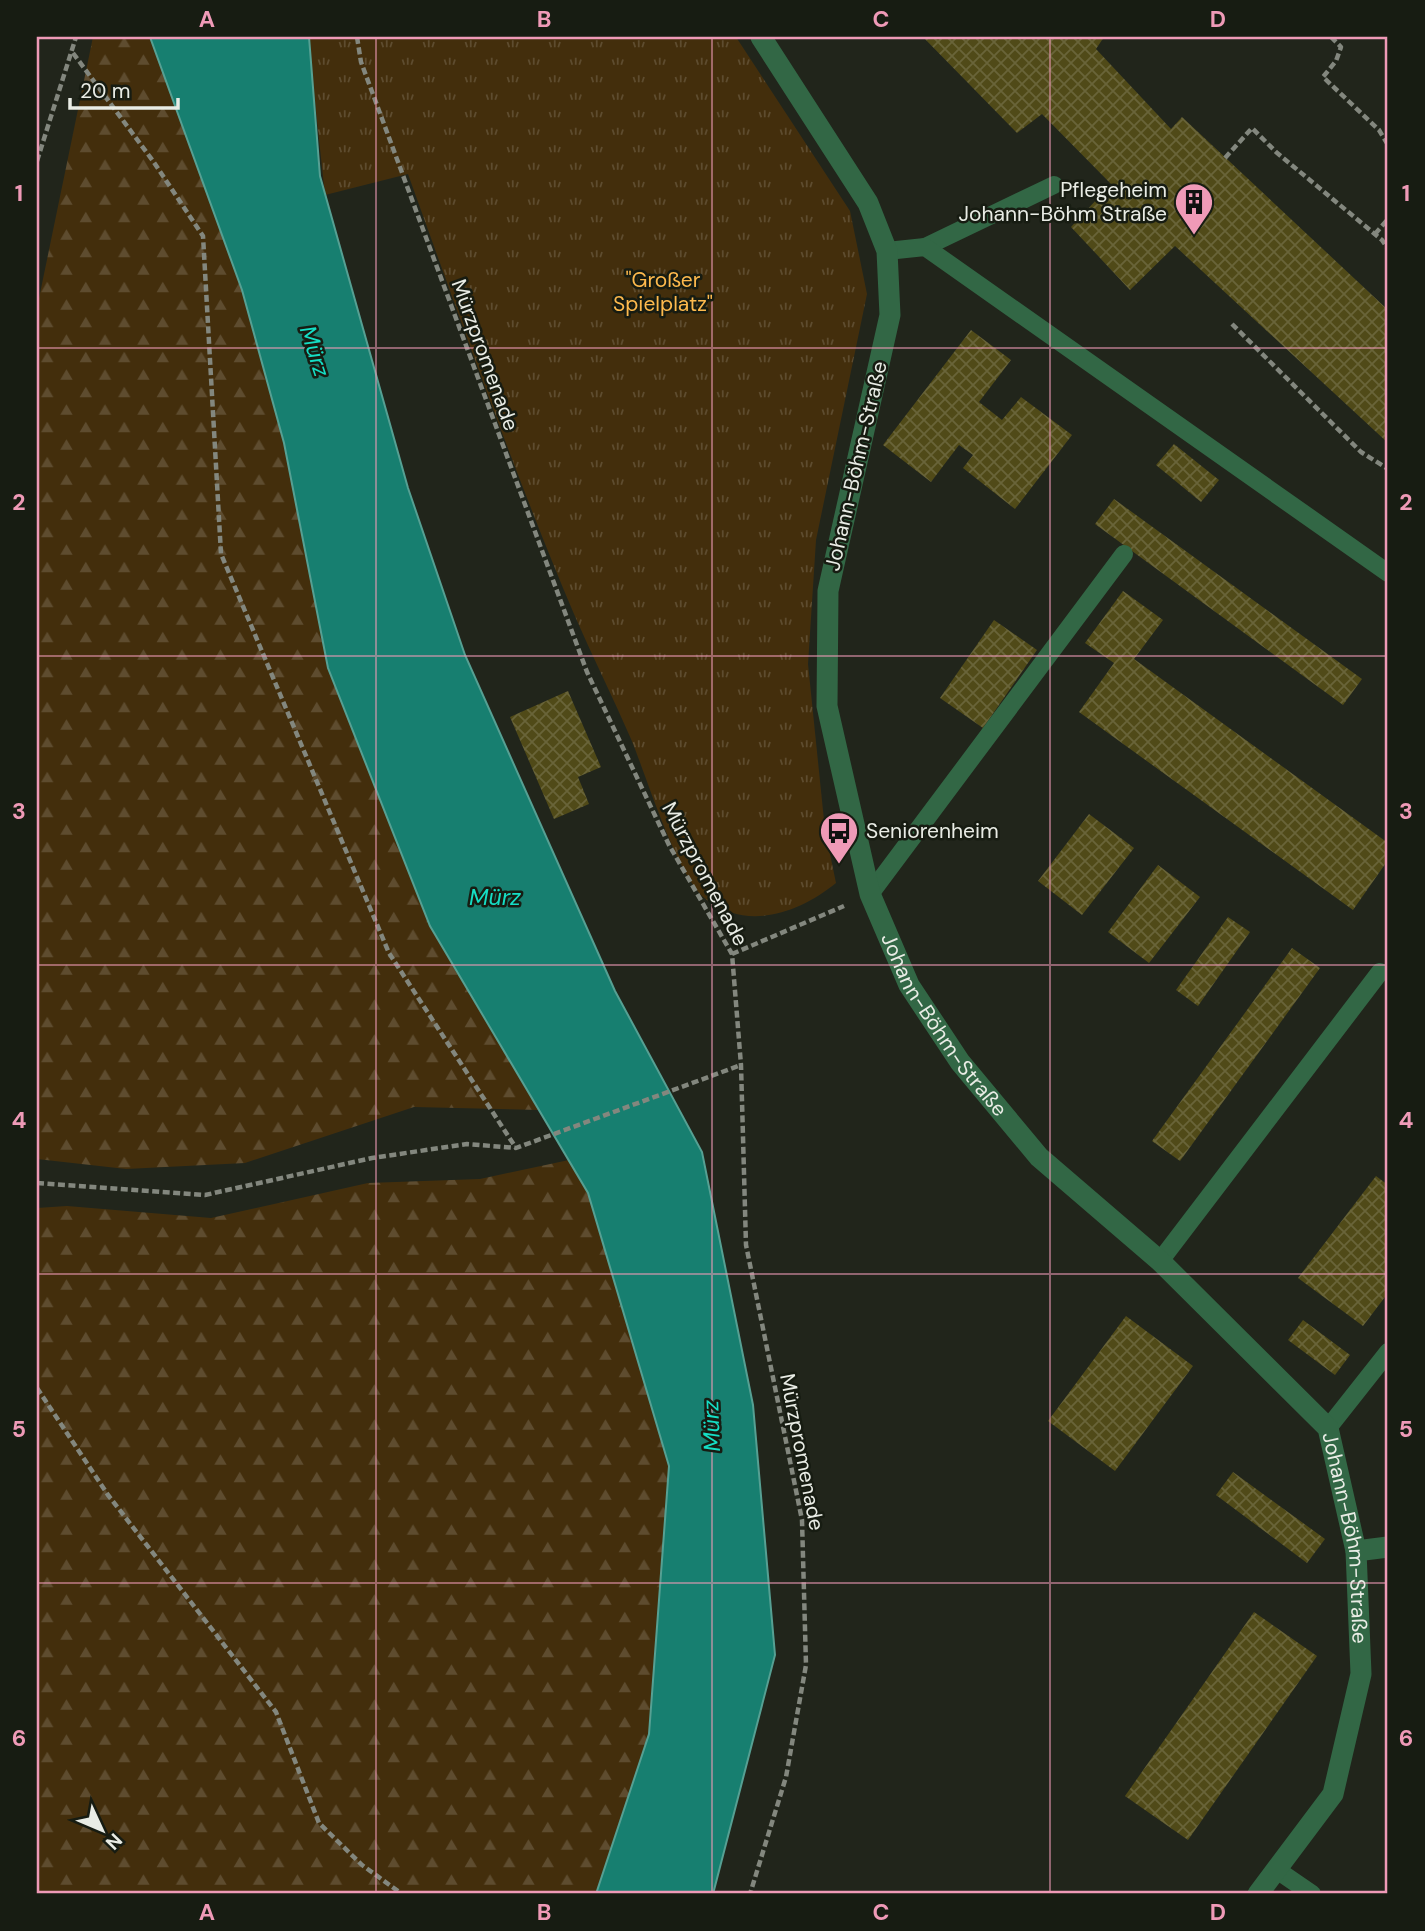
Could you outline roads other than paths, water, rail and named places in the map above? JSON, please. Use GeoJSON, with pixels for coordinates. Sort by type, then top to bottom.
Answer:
{"type":"FeatureCollection","features":[{"type":"Feature","properties":{"kind":"street","name":"Johann-Böhm-Straße"},"geometry":{"type":"LineString","coordinates":[[761,37],[869,203],[887,251],[890,315],[828,591],[827,706],[870,894],[909,985],[960,1062],[1039,1157],[1160,1261],[1328,1428],[1356,1550],[1361,1674],[1332,1794],[1258,1894]]}},
{"type":"Feature","properties":{"kind":"street"},"geometry":{"type":"LineString","coordinates":[[1356,1550],[1388,1547]]}},
{"type":"Feature","properties":{"kind":"lane"},"geometry":{"type":"LineString","coordinates":[[887,251],[925,247],[1054,185]]}},
{"type":"Feature","properties":{"kind":"lane"},"geometry":{"type":"LineString","coordinates":[[925,247],[1388,573]]}},
{"type":"Feature","properties":{"kind":"lane"},"geometry":{"type":"LineString","coordinates":[[870,894],[1124,554]]}},
{"type":"Feature","properties":{"kind":"lane"},"geometry":{"type":"LineString","coordinates":[[1160,1261],[1380,972]]}},
{"type":"Feature","properties":{"kind":"lane"},"geometry":{"type":"LineString","coordinates":[[1328,1428],[1388,1352]]}},
{"type":"Feature","properties":{"kind":"lane"},"geometry":{"type":"LineString","coordinates":[[1277,1870],[1312,1894]]}},
{"type":"Feature","properties":{"kind":"water","name":"Mürz"},"geometry":{"type":"Polygon","coordinates":[[[150,37],[309,37],[320,176],[408,488],[465,655],[615,991],[702,1152],[753,1405],[775,1655],[713,1894],[596,1894],[649,1734],[669,1466],[588,1193],[430,926],[328,668],[284,443],[242,290],[150,37]]]}},
{"type":"Feature","properties":{"kind":"place","name":"Pflegeheim Johann-Böhm Straße"},"geometry":{"type":"Point","coordinates":[1194,236]}},
{"type":"Feature","properties":{"kind":"place","name":"Seniorenheim"},"geometry":{"type":"Point","coordinates":[839,865]}},
{"type":"Feature","properties":{"kind":"park label","name":"\"Großer Spielplatz\""},"geometry":{"type":"Point","coordinates":[663,292]}}]}
